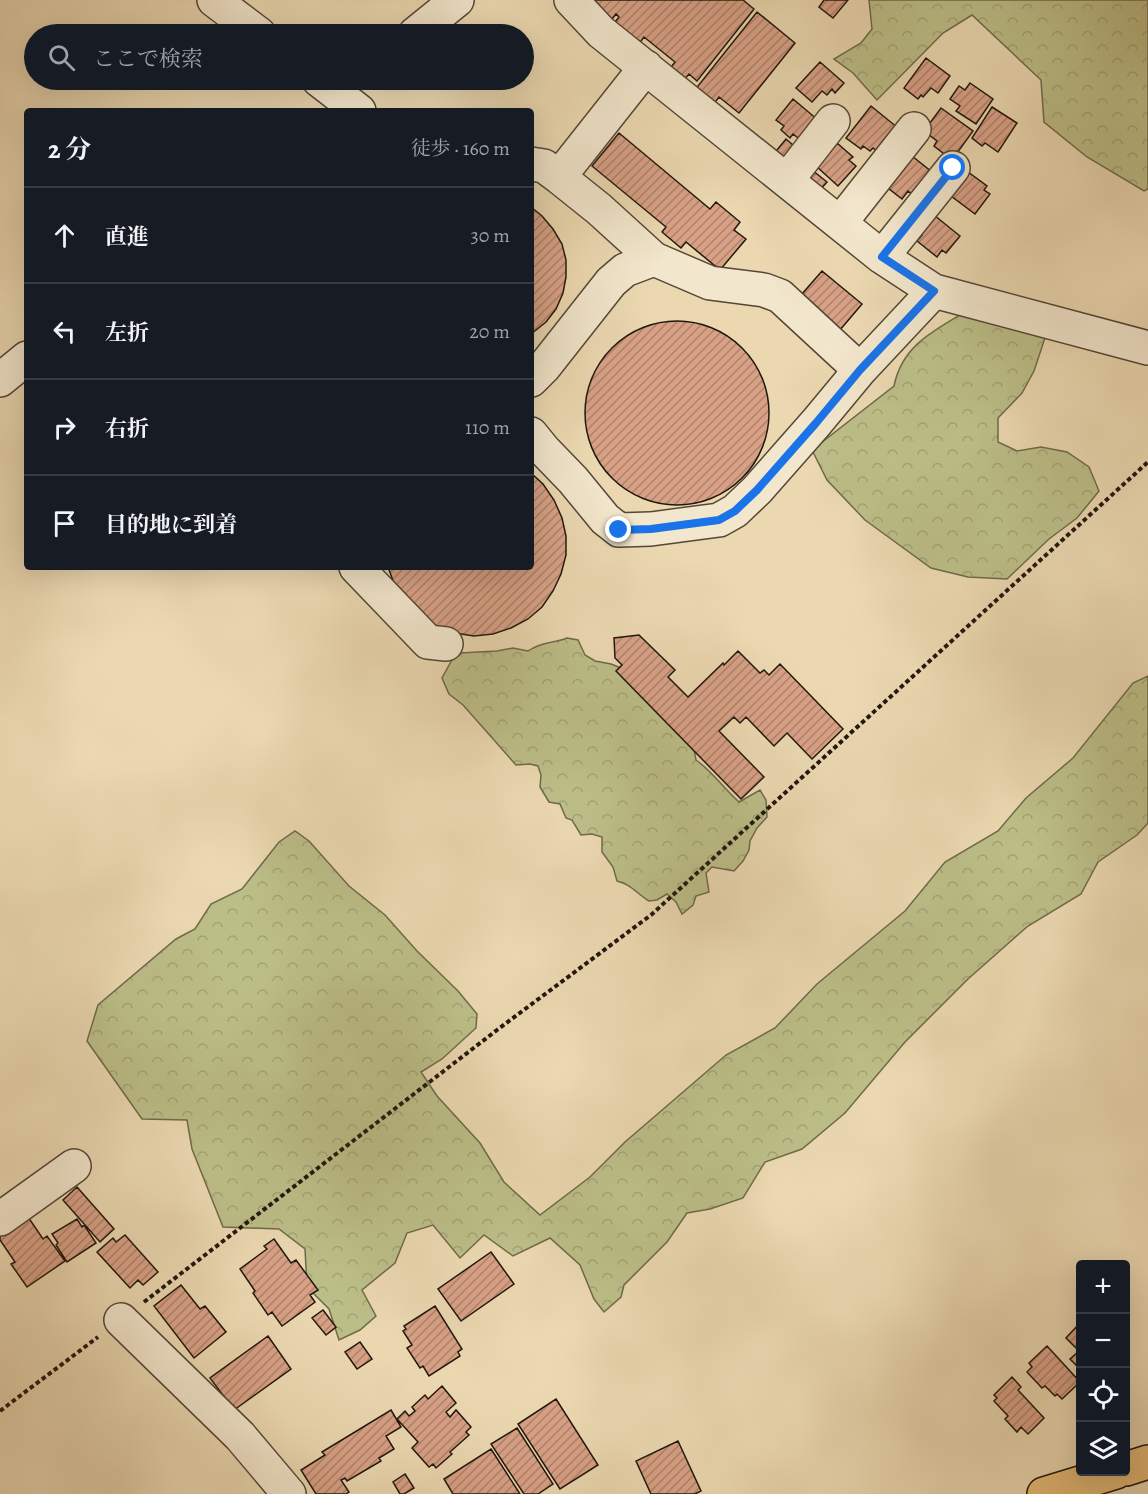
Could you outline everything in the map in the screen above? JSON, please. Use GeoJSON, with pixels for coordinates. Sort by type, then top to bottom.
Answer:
{"type":"FeatureCollection","features":[{"type":"Feature","properties":{"kind":"main road"},"geometry":{"type":"LineString","coordinates":[[1044,1494],[1134,1469]]}},
{"type":"Feature","properties":{"kind":"street"},"geometry":{"type":"LineString","coordinates":[[214,0],[246,24]]}},
{"type":"Feature","properties":{"kind":"street"},"geometry":{"type":"LineString","coordinates":[[427,24],[457,0]]}},
{"type":"Feature","properties":{"kind":"street"},"geometry":{"type":"LineString","coordinates":[[570,0],[601,32],[882,257],[934,291],[1148,348]]}},
{"type":"Feature","properties":{"kind":"street"},"geometry":{"type":"LineString","coordinates":[[646,67],[545,171],[599,209],[654,259],[710,283],[764,290],[780,296],[860,370]]}},
{"type":"Feature","properties":{"kind":"street"},"geometry":{"type":"LineString","coordinates":[[787,180],[833,121]]}},
{"type":"Feature","properties":{"kind":"street"},"geometry":{"type":"LineString","coordinates":[[840,223],[914,129]]}},
{"type":"Feature","properties":{"kind":"street"},"geometry":{"type":"LineString","coordinates":[[882,257],[953,168]]}},
{"type":"Feature","properties":{"kind":"street"},"geometry":{"type":"LineString","coordinates":[[534,377],[611,282],[625,270],[654,259]]}},
{"type":"Feature","properties":{"kind":"street"},"geometry":{"type":"LineString","coordinates":[[534,438],[605,519],[619,530],[651,529],[719,520],[735,511],[757,490],[860,370],[934,291]]}},
{"type":"Feature","properties":{"kind":"street"},"geometry":{"type":"LineString","coordinates":[[0,380],[24,360]]}},
{"type":"Feature","properties":{"kind":"street"},"geometry":{"type":"LineString","coordinates":[[359,570],[428,642],[446,644]]}},
{"type":"Feature","properties":{"kind":"street"},"geometry":{"type":"LineString","coordinates":[[0,1219],[74,1166]]}},
{"type":"Feature","properties":{"kind":"street"},"geometry":{"type":"LineString","coordinates":[[121,1320],[240,1436],[289,1494]]}},
{"type":"Feature","properties":{"kind":"path"},"geometry":{"type":"LineString","coordinates":[[0,1411],[651,915],[1148,462]]}},
{"type":"Feature","properties":{"kind":"green space"},"geometry":{"type":"Polygon","coordinates":[[[869,0],[1148,0],[1148,189],[1144,191],[1087,157],[1044,122],[1041,80],[972,15],[943,33],[877,100],[853,73],[834,59],[861,43],[872,29],[869,0]]]}},
{"type":"Feature","properties":{"kind":"green space"},"geometry":{"type":"Polygon","coordinates":[[[965,312],[1019,325],[1045,338],[1034,371],[1022,393],[998,418],[998,442],[1017,451],[1041,447],[1067,452],[1089,467],[1099,491],[1077,518],[1049,539],[1007,579],[968,577],[931,568],[865,520],[827,480],[812,450],[894,386],[904,360],[920,341],[965,312]]]}},
{"type":"Feature","properties":{"kind":"green space"},"geometry":{"type":"Polygon","coordinates":[[[567,638],[578,640],[585,655],[595,661],[626,670],[691,733],[696,760],[739,802],[760,790],[766,800],[767,817],[757,828],[743,861],[734,871],[712,867],[706,873],[709,892],[696,896],[693,905],[682,914],[676,902],[667,894],[657,900],[649,901],[630,887],[617,881],[613,867],[602,852],[602,837],[592,834],[581,835],[572,820],[566,818],[560,804],[549,802],[540,787],[541,775],[538,766],[516,765],[463,705],[449,694],[442,678],[454,656],[460,653],[513,648],[528,651],[567,638]]]}},
{"type":"Feature","properties":{"kind":"green space"},"geometry":{"type":"Polygon","coordinates":[[[1148,676],[1148,823],[1137,835],[1098,862],[1081,894],[1028,926],[968,979],[905,1042],[845,1113],[802,1149],[765,1162],[743,1198],[710,1209],[687,1213],[667,1242],[624,1285],[621,1297],[604,1312],[594,1299],[580,1265],[550,1238],[513,1256],[484,1235],[460,1258],[433,1225],[407,1233],[395,1263],[362,1290],[376,1316],[360,1330],[339,1340],[329,1309],[307,1287],[305,1249],[279,1229],[223,1227],[192,1149],[187,1120],[142,1119],[87,1041],[98,1005],[176,939],[195,929],[211,904],[242,889],[279,842],[295,831],[309,841],[349,886],[385,915],[477,1014],[476,1028],[442,1059],[421,1072],[437,1096],[480,1143],[504,1182],[540,1215],[590,1177],[625,1142],[726,1055],[775,1028],[817,984],[905,911],[945,862],[998,831],[1026,798],[1073,758],[1133,683],[1148,676]]]}},
{"type":"Feature","properties":{"kind":"building"},"geometry":{"type":"Polygon","coordinates":[[[580,0],[743,0],[754,9],[697,81],[689,74],[682,82],[668,71],[675,62],[644,37],[636,48],[611,27],[619,17],[616,14],[609,23],[580,0]]]}},
{"type":"Feature","properties":{"kind":"building"},"geometry":{"type":"Polygon","coordinates":[[[824,0],[848,0],[833,18],[819,7],[824,0]]]}},
{"type":"Feature","properties":{"kind":"building"},"geometry":{"type":"Polygon","coordinates":[[[757,12],[795,43],[739,113],[719,97],[713,105],[694,91],[757,12]]]}},
{"type":"Feature","properties":{"kind":"building"},"geometry":{"type":"Polygon","coordinates":[[[926,58],[950,76],[938,93],[931,88],[918,99],[904,88],[926,58]]]}},
{"type":"Feature","properties":{"kind":"building"},"geometry":{"type":"Polygon","coordinates":[[[820,62],[844,83],[835,93],[832,89],[827,95],[822,91],[812,102],[796,88],[820,62]]]}},
{"type":"Feature","properties":{"kind":"building"},"geometry":{"type":"Polygon","coordinates":[[[970,83],[993,99],[976,124],[956,111],[960,106],[950,99],[959,86],[965,90],[970,83]]]}},
{"type":"Feature","properties":{"kind":"building"},"geometry":{"type":"Polygon","coordinates":[[[793,99],[818,120],[802,141],[793,134],[790,138],[781,130],[784,126],[776,120],[793,99]]]}},
{"type":"Feature","properties":{"kind":"building"},"geometry":{"type":"Polygon","coordinates":[[[871,106],[898,128],[879,153],[873,148],[870,151],[863,146],[861,149],[846,138],[871,106]]]}},
{"type":"Feature","properties":{"kind":"building"},"geometry":{"type":"Polygon","coordinates":[[[992,107],[1017,123],[998,152],[985,143],[982,146],[972,138],[992,107]]]}},
{"type":"Feature","properties":{"kind":"building"},"geometry":{"type":"Polygon","coordinates":[[[941,108],[973,131],[952,160],[934,146],[937,141],[924,131],[941,108]]]}},
{"type":"Feature","properties":{"kind":"building"},"geometry":{"type":"Polygon","coordinates":[[[619,133],[710,209],[716,202],[740,222],[734,230],[746,239],[720,270],[686,242],[681,248],[662,232],[666,227],[592,166],[619,133]]]}},
{"type":"Feature","properties":{"kind":"building"},"geometry":{"type":"Polygon","coordinates":[[[786,139],[800,151],[786,168],[772,156],[786,139]]]}},
{"type":"Feature","properties":{"kind":"building"},"geometry":{"type":"Polygon","coordinates":[[[837,143],[853,157],[849,160],[856,166],[838,186],[816,166],[837,143]]]}},
{"type":"Feature","properties":{"kind":"building"},"geometry":{"type":"Polygon","coordinates":[[[912,156],[932,172],[919,200],[908,191],[902,199],[888,188],[912,156]]]}},
{"type":"Feature","properties":{"kind":"building"},"geometry":{"type":"Polygon","coordinates":[[[964,169],[987,186],[984,190],[990,194],[975,214],[951,196],[964,169]]]}},
{"type":"Feature","properties":{"kind":"building"},"geometry":{"type":"Polygon","coordinates":[[[812,170],[827,182],[819,191],[805,179],[812,170]]]}},
{"type":"Feature","properties":{"kind":"building"},"geometry":{"type":"Polygon","coordinates":[[[534,209],[553,229],[562,244],[566,260],[563,293],[556,309],[546,322],[534,332],[534,209]]]}},
{"type":"Feature","properties":{"kind":"building"},"geometry":{"type":"Polygon","coordinates":[[[929,211],[960,236],[946,253],[942,250],[937,257],[917,241],[922,235],[915,229],[929,211]]]}},
{"type":"Feature","properties":{"kind":"building"},"geometry":{"type":"Polygon","coordinates":[[[822,271],[862,304],[834,337],[795,302],[822,271]]]}},
{"type":"Feature","properties":{"kind":"building"},"geometry":{"type":"Polygon","coordinates":[[[677,321],[712,328],[742,348],[762,378],[769,413],[762,448],[742,478],[712,498],[677,505],[642,498],[612,478],[592,448],[585,413],[592,378],[612,348],[642,328],[677,321]]]}},
{"type":"Feature","properties":{"kind":"building"},"geometry":{"type":"Polygon","coordinates":[[[534,476],[554,500],[562,518],[566,536],[566,555],[553,591],[542,607],[528,619],[493,634],[474,636],[455,633],[437,627],[421,617],[396,589],[389,570],[534,570],[534,476]]]}},
{"type":"Feature","properties":{"kind":"building"},"geometry":{"type":"Polygon","coordinates":[[[639,635],[675,670],[668,677],[688,697],[738,651],[760,673],[764,670],[769,675],[780,664],[843,729],[812,759],[787,733],[774,746],[746,717],[740,723],[734,717],[719,731],[764,777],[741,799],[616,671],[622,665],[615,658],[614,638],[639,635]]]}},
{"type":"Feature","properties":{"kind":"building"},"geometry":{"type":"Polygon","coordinates":[[[77,1187],[114,1229],[100,1242],[63,1200],[77,1187]]]}},
{"type":"Feature","properties":{"kind":"building"},"geometry":{"type":"Polygon","coordinates":[[[26,1214],[43,1239],[47,1236],[65,1261],[27,1287],[11,1264],[15,1262],[0,1240],[0,1232],[26,1214]]]}},
{"type":"Feature","properties":{"kind":"building"},"geometry":{"type":"Polygon","coordinates":[[[77,1219],[96,1243],[67,1262],[52,1234],[77,1219]]]}},
{"type":"Feature","properties":{"kind":"building"},"geometry":{"type":"Polygon","coordinates":[[[125,1235],[158,1272],[143,1285],[138,1280],[130,1288],[97,1252],[113,1238],[116,1242],[125,1235]]]}},
{"type":"Feature","properties":{"kind":"building"},"geometry":{"type":"Polygon","coordinates":[[[274,1239],[291,1263],[296,1260],[318,1290],[310,1295],[315,1302],[282,1326],[272,1312],[268,1315],[240,1269],[267,1249],[264,1246],[274,1239]]]}},
{"type":"Feature","properties":{"kind":"building"},"geometry":{"type":"Polygon","coordinates":[[[491,1252],[514,1284],[461,1321],[438,1289],[491,1252]]]}},
{"type":"Feature","properties":{"kind":"building"},"geometry":{"type":"Polygon","coordinates":[[[181,1285],[200,1309],[205,1306],[226,1332],[194,1358],[154,1306],[181,1285]]]}},
{"type":"Feature","properties":{"kind":"building"},"geometry":{"type":"Polygon","coordinates":[[[435,1306],[462,1349],[458,1352],[460,1356],[429,1376],[423,1366],[420,1368],[407,1348],[412,1345],[403,1331],[406,1329],[404,1326],[435,1306]]]}},
{"type":"Feature","properties":{"kind":"building"},"geometry":{"type":"Polygon","coordinates":[[[323,1310],[336,1327],[326,1335],[312,1318],[323,1310]]]}},
{"type":"Feature","properties":{"kind":"building"},"geometry":{"type":"Polygon","coordinates":[[[1076,1327],[1076,1348],[1066,1338],[1076,1327]]]}},
{"type":"Feature","properties":{"kind":"building"},"geometry":{"type":"Polygon","coordinates":[[[268,1336],[291,1369],[234,1410],[210,1378],[268,1336]]]}},
{"type":"Feature","properties":{"kind":"building"},"geometry":{"type":"Polygon","coordinates":[[[360,1342],[372,1359],[357,1369],[345,1352],[360,1342]]]}},
{"type":"Feature","properties":{"kind":"building"},"geometry":{"type":"Polygon","coordinates":[[[1047,1346],[1076,1378],[1076,1386],[1062,1399],[1057,1394],[1055,1396],[1045,1386],[1042,1388],[1027,1372],[1032,1367],[1029,1363],[1047,1346]]]}},
{"type":"Feature","properties":{"kind":"building"},"geometry":{"type":"Polygon","coordinates":[[[1076,1354],[1076,1365],[1070,1359],[1076,1354]]]}},
{"type":"Feature","properties":{"kind":"building"},"geometry":{"type":"Polygon","coordinates":[[[1012,1377],[1021,1387],[1018,1390],[1044,1418],[1028,1434],[1021,1427],[1017,1432],[1005,1419],[1008,1416],[994,1401],[997,1398],[994,1395],[1012,1377]]]}},
{"type":"Feature","properties":{"kind":"building"},"geometry":{"type":"Polygon","coordinates":[[[442,1386],[456,1403],[446,1412],[450,1417],[456,1410],[471,1427],[466,1432],[469,1435],[436,1468],[433,1464],[429,1467],[412,1448],[418,1442],[397,1419],[405,1411],[409,1416],[415,1411],[412,1407],[425,1395],[428,1399],[442,1386]]]}},
{"type":"Feature","properties":{"kind":"building"},"geometry":{"type":"Polygon","coordinates":[[[556,1399],[598,1465],[560,1489],[518,1424],[556,1399]]]}},
{"type":"Feature","properties":{"kind":"building"},"geometry":{"type":"Polygon","coordinates":[[[391,1410],[401,1427],[386,1436],[394,1449],[379,1458],[381,1461],[347,1481],[345,1478],[341,1480],[349,1492],[346,1494],[316,1494],[301,1470],[325,1455],[322,1452],[391,1410]]]}},
{"type":"Feature","properties":{"kind":"building"},"geometry":{"type":"Polygon","coordinates":[[[517,1428],[553,1484],[538,1494],[524,1494],[491,1444],[517,1428]]]}},
{"type":"Feature","properties":{"kind":"building"},"geometry":{"type":"Polygon","coordinates":[[[678,1441],[701,1491],[695,1494],[651,1494],[636,1461],[678,1441]]]}},
{"type":"Feature","properties":{"kind":"building"},"geometry":{"type":"Polygon","coordinates":[[[491,1449],[520,1494],[453,1494],[444,1479],[491,1449]]]}},
{"type":"Feature","properties":{"kind":"building"},"geometry":{"type":"Polygon","coordinates":[[[405,1474],[414,1488],[400,1494],[393,1482],[405,1474]]]}},
{"type":"Feature","properties":{"kind":"route"},"geometry":{"type":"LineString","coordinates":[[619,530],[651,529],[719,520],[735,511],[757,490],[860,370],[934,291],[882,257],[953,168]]}}]}
